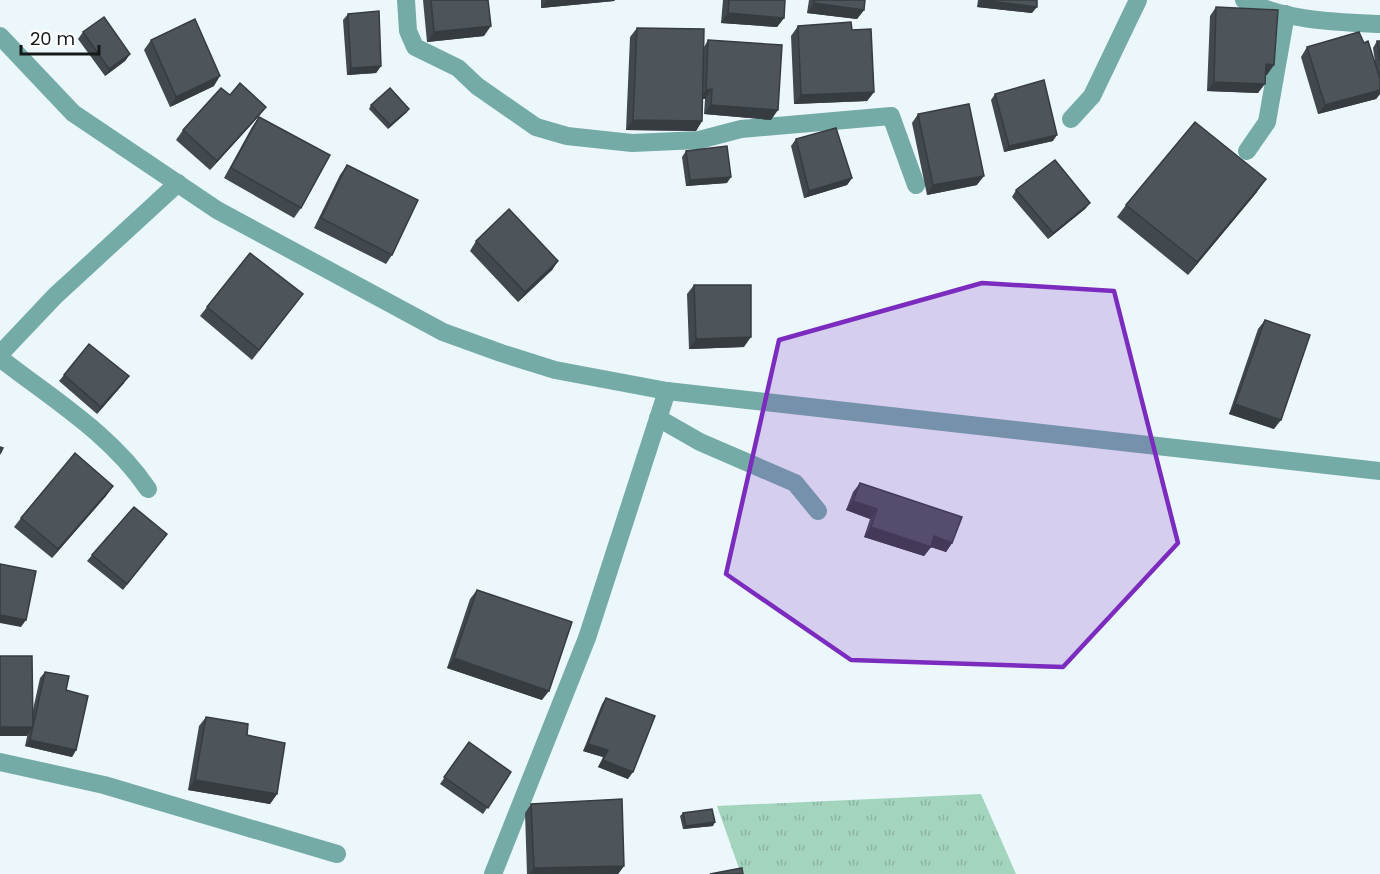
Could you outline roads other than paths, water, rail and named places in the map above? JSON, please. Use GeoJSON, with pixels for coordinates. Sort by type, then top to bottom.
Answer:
{"type":"FeatureCollection","features":[{"type":"Feature","properties":{"kind":"street"},"geometry":{"type":"LineString","coordinates":[[406,0],[408,32],[415,47],[458,68],[477,86],[536,127],[567,136],[632,143],[699,140],[741,129],[891,116],[916,185]]}},
{"type":"Feature","properties":{"kind":"street"},"geometry":{"type":"LineString","coordinates":[[1071,119],[1092,96],[1138,0]]}},
{"type":"Feature","properties":{"kind":"street"},"geometry":{"type":"LineString","coordinates":[[1244,0],[1261,8],[1320,21],[1380,24]]}},
{"type":"Feature","properties":{"kind":"street"},"geometry":{"type":"LineString","coordinates":[[1247,151],[1267,122],[1286,14]]}},
{"type":"Feature","properties":{"kind":"street"},"geometry":{"type":"LineString","coordinates":[[0,36],[73,112],[217,210],[443,332],[501,353],[555,370],[667,391],[1380,471]]}},
{"type":"Feature","properties":{"kind":"street"},"geometry":{"type":"LineString","coordinates":[[148,489],[135,470],[108,443],[0,356],[55,296],[178,183]]}},
{"type":"Feature","properties":{"kind":"street"},"geometry":{"type":"LineString","coordinates":[[493,874],[587,639],[667,391]]}},
{"type":"Feature","properties":{"kind":"street"},"geometry":{"type":"LineString","coordinates":[[658,418],[700,442],[795,483],[818,511]]}},
{"type":"Feature","properties":{"kind":"street"},"geometry":{"type":"LineString","coordinates":[[0,762],[104,785],[337,854]]}}]}
